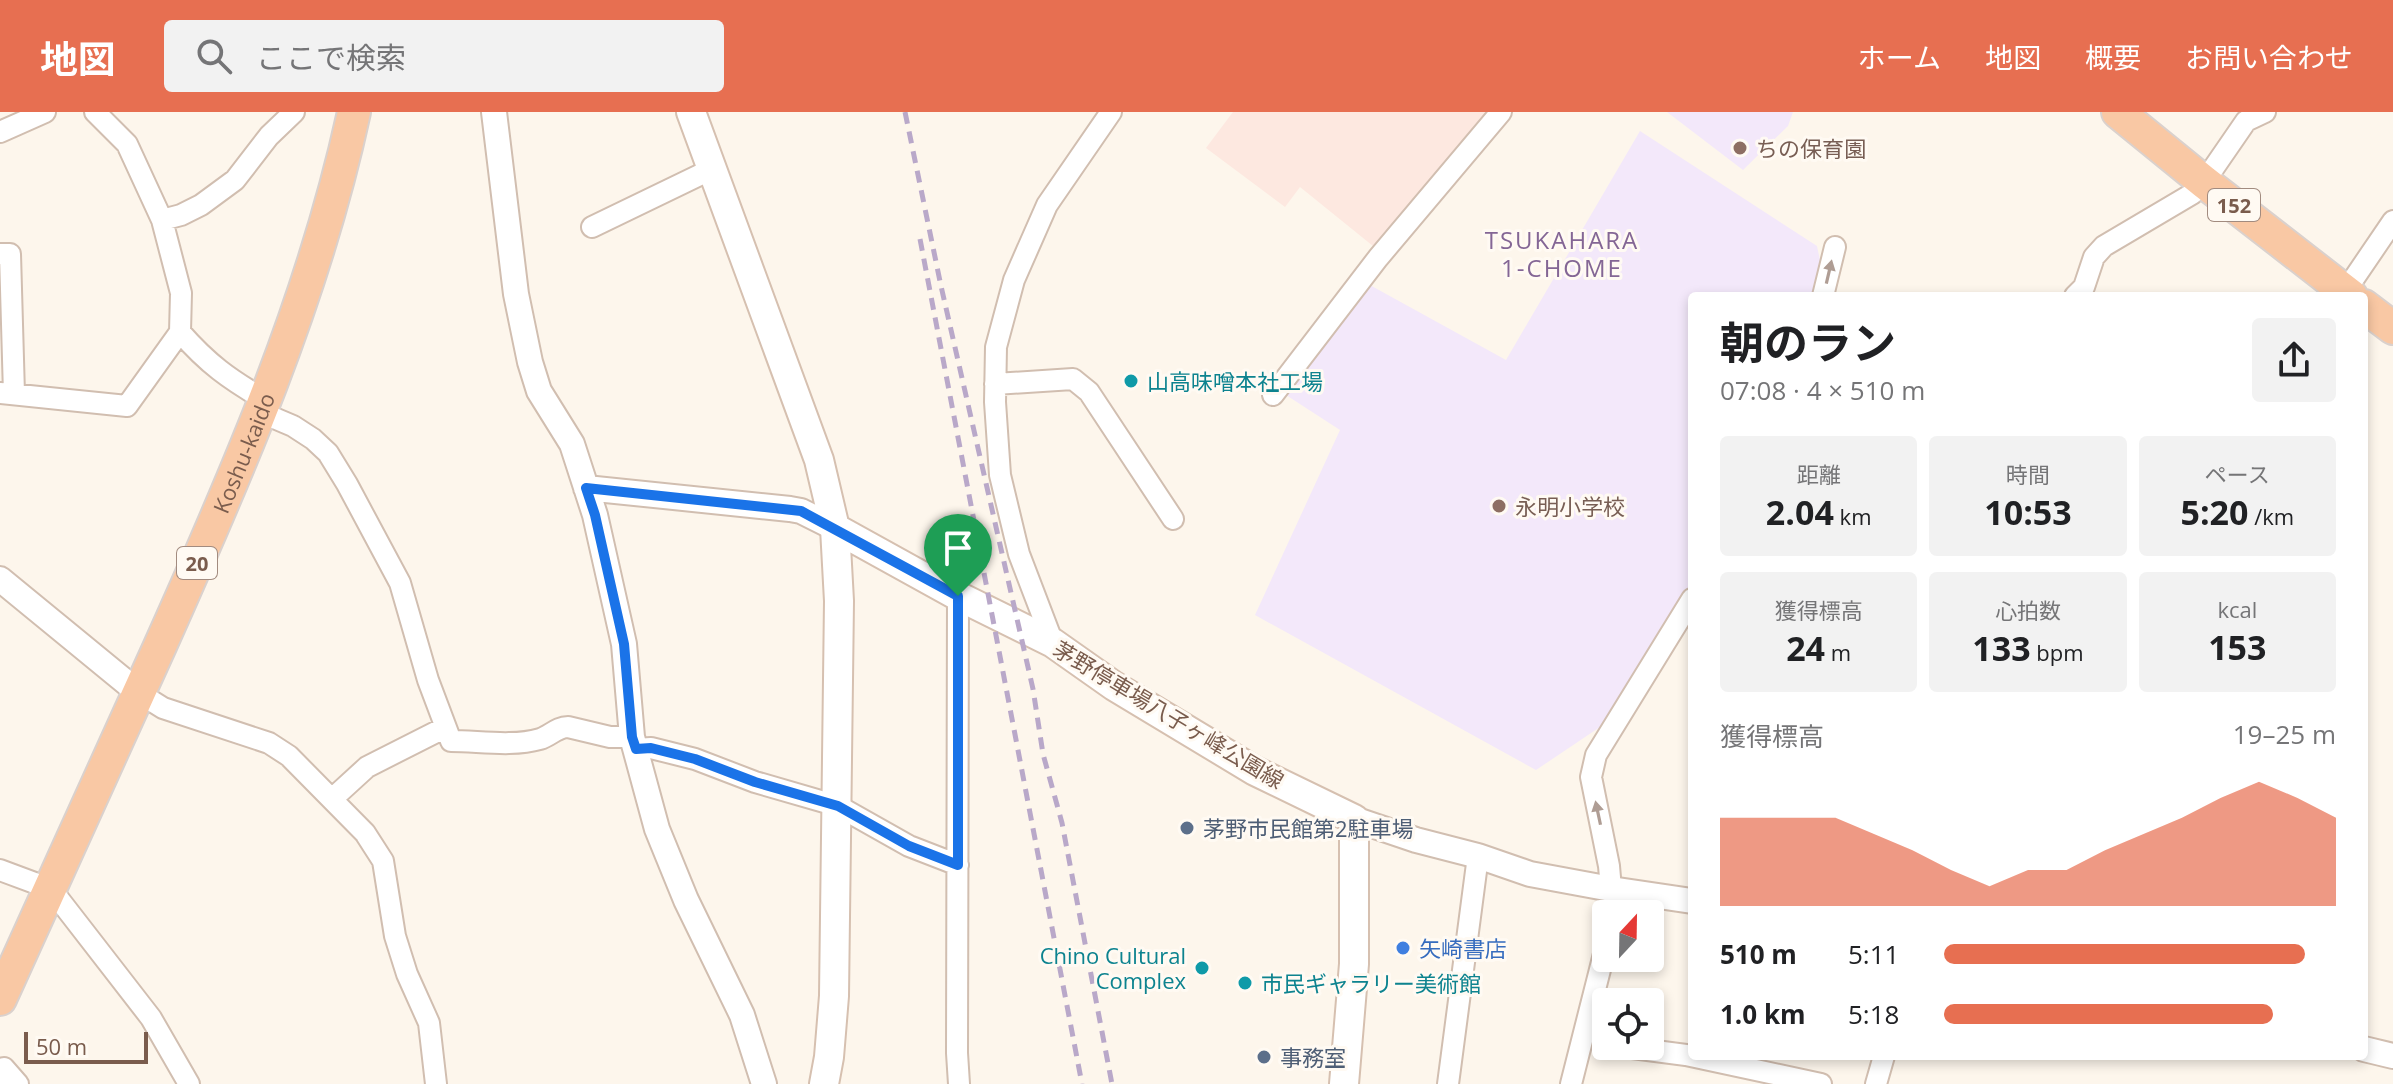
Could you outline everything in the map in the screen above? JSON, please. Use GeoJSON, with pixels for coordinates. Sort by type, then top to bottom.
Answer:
{"type":"FeatureCollection","features":[{"type":"Feature","properties":{"kind":"highway","name":"Koshu-kaido"},"geometry":{"type":"LineString","coordinates":[[0,999],[211,532],[263,406],[309,275],[354,112]]}},
{"type":"Feature","properties":{"kind":"highway","name":"152"},"geometry":{"type":"LineString","coordinates":[[2118,112],[2345,292]]}},
{"type":"Feature","properties":{"kind":"highway","name":"152"},"geometry":{"type":"LineString","coordinates":[[2368,310],[2393,328]]}},
{"type":"Feature","properties":{"kind":"main road"},"geometry":{"type":"LineString","coordinates":[[691,112],[819,460],[835,528],[839,601],[838,806],[834,996],[824,1084]]}},
{"type":"Feature","properties":{"kind":"main road","name":"茅野停車場八子ヶ峰公園線"},"geometry":{"type":"LineString","coordinates":[[835,528],[958,596],[1053,643],[1114,686],[1255,771],[1354,819]]}},
{"type":"Feature","properties":{"kind":"main road"},"geometry":{"type":"LineString","coordinates":[[1344,1084],[1354,964],[1354,819]]}},
{"type":"Feature","properties":{"kind":"street"},"geometry":{"type":"LineString","coordinates":[[0,132],[45,112]]}},
{"type":"Feature","properties":{"kind":"street"},"geometry":{"type":"LineString","coordinates":[[0,254],[10,254],[7,393],[127,406],[180,332],[181,293],[162,220],[127,144],[95,112]]}},
{"type":"Feature","properties":{"kind":"street"},"geometry":{"type":"LineString","coordinates":[[162,220],[201,205],[235,180],[269,136],[294,112]]}},
{"type":"Feature","properties":{"kind":"street"},"geometry":{"type":"LineString","coordinates":[[494,112],[516,294],[530,362],[539,391],[572,444],[595,515],[624,644],[634,743],[657,829],[686,900],[742,1015],[764,1084]]}},
{"type":"Feature","properties":{"kind":"street"},"geometry":{"type":"LineString","coordinates":[[1053,643],[1019,554],[1000,475],[996,347],[1014,280],[1047,205],[1111,112]]}},
{"type":"Feature","properties":{"kind":"street"},"geometry":{"type":"LineString","coordinates":[[1273,395],[1378,258],[1501,112]]}},
{"type":"Feature","properties":{"kind":"street"},"geometry":{"type":"LineString","coordinates":[[2079,292],[2084,287],[2094,257],[2104,246],[2192,194],[2204,182],[2246,121],[2265,112]]}},
{"type":"Feature","properties":{"kind":"street"},"geometry":{"type":"LineString","coordinates":[[592,227],[712,169]]}},
{"type":"Feature","properties":{"kind":"street"},"geometry":{"type":"LineString","coordinates":[[2354,292],[2393,221]]}},
{"type":"Feature","properties":{"kind":"street"},"geometry":{"type":"LineString","coordinates":[[1824,292],[1835,247]]}},
{"type":"Feature","properties":{"kind":"street"},"geometry":{"type":"LineString","coordinates":[[180,332],[224,376],[328,453],[400,583],[444,728],[451,741],[524,742],[542,739],[562,727],[610,737],[695,759],[755,782],[838,806],[909,846],[958,865]]}},
{"type":"Feature","properties":{"kind":"street"},"geometry":{"type":"LineString","coordinates":[[995,384],[1073,379],[1089,392],[1173,519]]}},
{"type":"Feature","properties":{"kind":"street"},"geometry":{"type":"LineString","coordinates":[[586,488],[790,509],[801,511],[835,528]]}},
{"type":"Feature","properties":{"kind":"street"},"geometry":{"type":"LineString","coordinates":[[0,579],[139,693],[163,708],[269,743],[289,756],[365,833],[383,861],[395,936],[407,974],[429,1023],[436,1084]]}},
{"type":"Feature","properties":{"kind":"street"},"geometry":{"type":"LineString","coordinates":[[958,596],[959,1084]]}},
{"type":"Feature","properties":{"kind":"street"},"geometry":{"type":"LineString","coordinates":[[1616,898],[1591,777],[1596,755],[1688,606]]}},
{"type":"Feature","properties":{"kind":"street"},"geometry":{"type":"LineString","coordinates":[[332,799],[367,767],[444,728]]}},
{"type":"Feature","properties":{"kind":"street"},"geometry":{"type":"LineString","coordinates":[[1354,819],[1616,898],[1688,901]]}},
{"type":"Feature","properties":{"kind":"street"},"geometry":{"type":"LineString","coordinates":[[1448,1084],[1478,856]]}},
{"type":"Feature","properties":{"kind":"street"},"geometry":{"type":"LineString","coordinates":[[0,870],[51,889],[151,1018],[189,1084]]}},
{"type":"Feature","properties":{"kind":"street"},"geometry":{"type":"LineString","coordinates":[[1571,1084],[1600,972]]}},
{"type":"Feature","properties":{"kind":"street"},"geometry":{"type":"LineString","coordinates":[[1583,1042],[1592,1043]]}},
{"type":"Feature","properties":{"kind":"street"},"geometry":{"type":"LineString","coordinates":[[2368,1050],[2393,1056]]}},
{"type":"Feature","properties":{"kind":"street"},"geometry":{"type":"LineString","coordinates":[[1664,1052],[1688,1055]]}},
{"type":"Feature","properties":{"kind":"street"},"geometry":{"type":"LineString","coordinates":[[1709,1060],[1821,1084]]}},
{"type":"Feature","properties":{"kind":"street"},"geometry":{"type":"LineString","coordinates":[[1876,1084],[1883,1060]]}},
{"type":"Feature","properties":{"kind":"street"},"geometry":{"type":"LineString","coordinates":[[0,1076],[4,1068],[18,1084]]}},
{"type":"Feature","properties":{"kind":"shaded area"},"geometry":{"type":"Polygon","coordinates":[[[1233,112],[1489,112],[1373,246],[1300,187],[1285,207],[1206,148],[1233,112]]]}},
{"type":"Feature","properties":{"kind":"shaded area","name":"ちの保育園"},"geometry":{"type":"Polygon","coordinates":[[[1667,112],[1793,112],[1788,126],[1743,170],[1667,112]]]}},
{"type":"Feature","properties":{"kind":"shaded area","name":"永明小学校"},"geometry":{"type":"Polygon","coordinates":[[[1640,131],[1817,246],[1821,265],[1813,292],[1688,292],[1688,589],[1603,725],[1536,770],[1255,615],[1340,430],[1286,395],[1368,284],[1506,360],[1640,131]]]}},
{"type":"Feature","properties":{"kind":"railway"},"geometry":{"type":"LineString","coordinates":[[905,112],[941,286],[1033,689],[1043,754],[1062,823],[1112,1084]]}},
{"type":"Feature","properties":{"kind":"railway"},"geometry":{"type":"LineString","coordinates":[[920,239],[1082,1084]]}},
{"type":"Feature","properties":{"kind":"place","name":"ちの保育園"},"geometry":{"type":"Point","coordinates":[1740,148]}},
{"type":"Feature","properties":{"kind":"place","name":"山高味噌本社工場"},"geometry":{"type":"Point","coordinates":[1131,381]}},
{"type":"Feature","properties":{"kind":"place","name":"永明小学校"},"geometry":{"type":"Point","coordinates":[1499,506]}},
{"type":"Feature","properties":{"kind":"place","name":"茅野市民館第2駐車場"},"geometry":{"type":"Point","coordinates":[1187,828]}},
{"type":"Feature","properties":{"kind":"place","name":"矢崎書店"},"geometry":{"type":"Point","coordinates":[1403,948]}},
{"type":"Feature","properties":{"kind":"place","name":"Chino Cultural Complex"},"geometry":{"type":"Point","coordinates":[1202,968]}},
{"type":"Feature","properties":{"kind":"place","name":"市民ギャラリー美術館"},"geometry":{"type":"Point","coordinates":[1245,983]}},
{"type":"Feature","properties":{"kind":"place","name":"事務室"},"geometry":{"type":"Point","coordinates":[1264,1057]}},
{"type":"Feature","properties":{"kind":"district","name":"TSUKAHARA 1-CHOME"},"geometry":{"type":"Point","coordinates":[1562,253]}},
{"type":"Feature","properties":{"kind":"route"},"geometry":{"type":"LineString","coordinates":[[586,488],[801,511],[958,596],[958,865],[909,846],[838,806],[755,782],[695,759],[651,748],[636,749],[632,737],[624,644],[586,488]]}}]}
